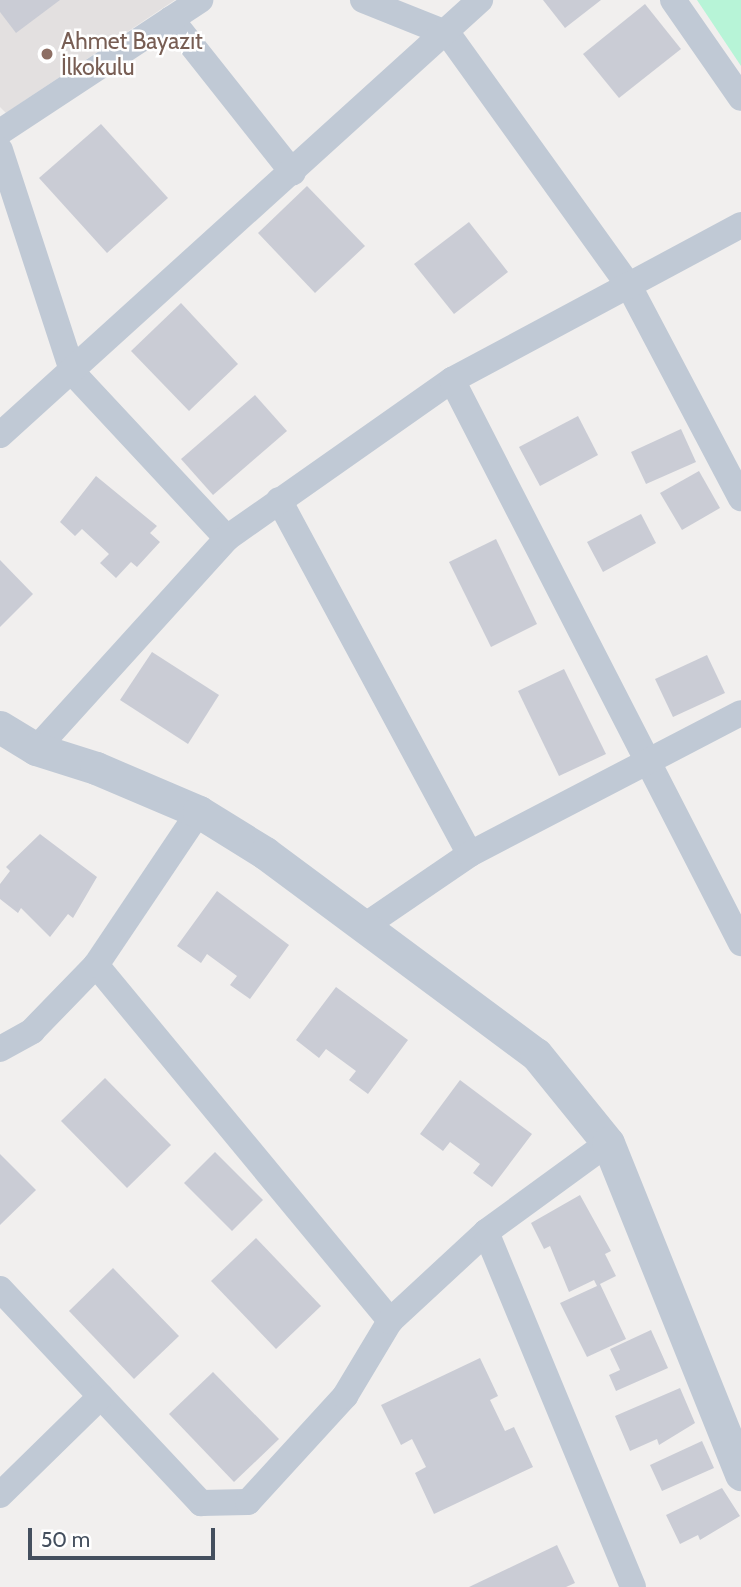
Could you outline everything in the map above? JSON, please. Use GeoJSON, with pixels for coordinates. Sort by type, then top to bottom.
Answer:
{"type":"FeatureCollection","features":[{"type":"Feature","properties":{"kind":"street"},"geometry":{"type":"LineString","coordinates":[[0,132],[200,0]]}},
{"type":"Feature","properties":{"kind":"street"},"geometry":{"type":"LineString","coordinates":[[363,0],[448,34],[629,286],[741,498]]}},
{"type":"Feature","properties":{"kind":"street"},"geometry":{"type":"LineString","coordinates":[[0,435],[73,373],[448,34],[480,0]]}},
{"type":"Feature","properties":{"kind":"street"},"geometry":{"type":"LineString","coordinates":[[673,0],[741,98]]}},
{"type":"Feature","properties":{"kind":"street"},"geometry":{"type":"LineString","coordinates":[[172,19],[293,173]]}},
{"type":"Feature","properties":{"kind":"street"},"geometry":{"type":"LineString","coordinates":[[0,150],[73,373],[227,538]]}},
{"type":"Feature","properties":{"kind":"street"},"geometry":{"type":"LineString","coordinates":[[36,749],[227,538],[452,380],[741,225]]}},
{"type":"Feature","properties":{"kind":"street"},"geometry":{"type":"LineString","coordinates":[[452,380],[741,943]]}},
{"type":"Feature","properties":{"kind":"street"},"geometry":{"type":"LineString","coordinates":[[279,500],[470,854]]}},
{"type":"Feature","properties":{"kind":"street"},"geometry":{"type":"LineString","coordinates":[[366,925],[470,854],[741,713]]}},
{"type":"Feature","properties":{"kind":"street"},"geometry":{"type":"LineString","coordinates":[[0,727],[36,749],[96,768],[199,812],[366,925],[536,1054],[608,1143],[741,1474]]}},
{"type":"Feature","properties":{"kind":"street"},"geometry":{"type":"LineString","coordinates":[[0,1049],[32,1031],[96,965],[199,812]]}},
{"type":"Feature","properties":{"kind":"street"},"geometry":{"type":"LineString","coordinates":[[96,965],[390,1321]]}},
{"type":"Feature","properties":{"kind":"street"},"geometry":{"type":"LineString","coordinates":[[0,1289],[201,1503],[248,1502],[345,1396],[390,1321],[486,1232],[608,1143]]}},
{"type":"Feature","properties":{"kind":"street"},"geometry":{"type":"LineString","coordinates":[[486,1232],[633,1587]]}},
{"type":"Feature","properties":{"kind":"street"},"geometry":{"type":"LineString","coordinates":[[0,1495],[101,1396]]}},
{"type":"Feature","properties":{"kind":"shaded area","name":"Ahmet Bayazıt İlkokulu"},"geometry":{"type":"Polygon","coordinates":[[[0,0],[175,0],[6,113],[0,107],[0,0]]]}},
{"type":"Feature","properties":{"kind":"green space"},"geometry":{"type":"Polygon","coordinates":[[[697,0],[741,0],[741,66],[697,0]]]}},
{"type":"Feature","properties":{"kind":"building"},"geometry":{"type":"Polygon","coordinates":[[[0,0],[60,0],[16,33],[0,12],[0,0]]]}},
{"type":"Feature","properties":{"kind":"building"},"geometry":{"type":"Polygon","coordinates":[[[543,0],[601,0],[565,28],[543,0]]]}},
{"type":"Feature","properties":{"kind":"building"},"geometry":{"type":"Polygon","coordinates":[[[645,4],[681,49],[619,98],[583,54],[645,4]]]}},
{"type":"Feature","properties":{"kind":"building"},"geometry":{"type":"Polygon","coordinates":[[[101,124],[168,198],[107,253],[39,178],[101,124]]]}},
{"type":"Feature","properties":{"kind":"building"},"geometry":{"type":"Polygon","coordinates":[[[307,186],[365,246],[315,293],[258,233],[307,186]]]}},
{"type":"Feature","properties":{"kind":"building"},"geometry":{"type":"Polygon","coordinates":[[[469,222],[508,272],[454,314],[414,264],[469,222]]]}},
{"type":"Feature","properties":{"kind":"building"},"geometry":{"type":"Polygon","coordinates":[[[181,303],[238,364],[189,411],[131,351],[181,303]]]}},
{"type":"Feature","properties":{"kind":"building"},"geometry":{"type":"Polygon","coordinates":[[[255,395],[287,431],[213,495],[181,459],[255,395]]]}},
{"type":"Feature","properties":{"kind":"building"},"geometry":{"type":"Polygon","coordinates":[[[578,416],[598,455],[540,486],[519,447],[578,416]]]}},
{"type":"Feature","properties":{"kind":"building"},"geometry":{"type":"Polygon","coordinates":[[[681,429],[696,462],[646,484],[631,452],[681,429]]]}},
{"type":"Feature","properties":{"kind":"building"},"geometry":{"type":"Polygon","coordinates":[[[699,471],[720,508],[682,530],[660,493],[699,471]]]}},
{"type":"Feature","properties":{"kind":"building"},"geometry":{"type":"Polygon","coordinates":[[[96,476],[157,526],[150,533],[160,542],[137,567],[131,562],[116,578],[100,563],[109,554],[82,529],[75,536],[60,522],[96,476]]]}},
{"type":"Feature","properties":{"kind":"building"},"geometry":{"type":"Polygon","coordinates":[[[641,514],[656,543],[603,572],[587,542],[641,514]]]}},
{"type":"Feature","properties":{"kind":"building"},"geometry":{"type":"Polygon","coordinates":[[[496,539],[537,624],[491,647],[449,562],[496,539]]]}},
{"type":"Feature","properties":{"kind":"building"},"geometry":{"type":"Polygon","coordinates":[[[0,560],[33,594],[0,627],[0,560]]]}},
{"type":"Feature","properties":{"kind":"building"},"geometry":{"type":"Polygon","coordinates":[[[152,652],[219,695],[188,744],[120,700],[152,652]]]}},
{"type":"Feature","properties":{"kind":"building"},"geometry":{"type":"Polygon","coordinates":[[[707,655],[725,693],[673,717],[655,679],[707,655]]]}},
{"type":"Feature","properties":{"kind":"building"},"geometry":{"type":"Polygon","coordinates":[[[564,669],[606,754],[559,776],[518,691],[564,669]]]}},
{"type":"Feature","properties":{"kind":"building"},"geometry":{"type":"Polygon","coordinates":[[[40,834],[97,877],[73,918],[68,914],[50,937],[21,908],[18,913],[0,899],[0,884],[10,871],[6,867],[40,834]]]}},
{"type":"Feature","properties":{"kind":"building"},"geometry":{"type":"Polygon","coordinates":[[[217,891],[289,945],[250,999],[230,985],[237,976],[207,954],[201,963],[177,946],[217,891]]]}},
{"type":"Feature","properties":{"kind":"building"},"geometry":{"type":"Polygon","coordinates":[[[336,987],[408,1040],[368,1094],[349,1080],[356,1071],[326,1049],[319,1058],[296,1040],[336,987]]]}},
{"type":"Feature","properties":{"kind":"building"},"geometry":{"type":"Polygon","coordinates":[[[105,1078],[171,1145],[127,1188],[61,1121],[105,1078]]]}},
{"type":"Feature","properties":{"kind":"building"},"geometry":{"type":"Polygon","coordinates":[[[460,1080],[532,1134],[492,1187],[473,1173],[480,1164],[450,1142],[443,1151],[420,1134],[460,1080]]]}},
{"type":"Feature","properties":{"kind":"building"},"geometry":{"type":"Polygon","coordinates":[[[215,1152],[263,1200],[232,1231],[184,1183],[215,1152]]]}},
{"type":"Feature","properties":{"kind":"building"},"geometry":{"type":"Polygon","coordinates":[[[0,1154],[36,1190],[0,1225],[0,1154]]]}},
{"type":"Feature","properties":{"kind":"building"},"geometry":{"type":"Polygon","coordinates":[[[580,1195],[611,1251],[605,1254],[616,1276],[600,1284],[626,1339],[587,1357],[560,1303],[597,1286],[594,1280],[569,1292],[550,1246],[544,1249],[531,1223],[580,1195]]]}},
{"type":"Feature","properties":{"kind":"building"},"geometry":{"type":"Polygon","coordinates":[[[256,1238],[321,1306],[276,1349],[211,1281],[256,1238]]]}},
{"type":"Feature","properties":{"kind":"building"},"geometry":{"type":"Polygon","coordinates":[[[113,1268],[179,1336],[134,1379],[69,1311],[113,1268]]]}},
{"type":"Feature","properties":{"kind":"building"},"geometry":{"type":"Polygon","coordinates":[[[651,1330],[668,1368],[616,1391],[609,1375],[620,1370],[610,1349],[651,1330]]]}},
{"type":"Feature","properties":{"kind":"building"},"geometry":{"type":"Polygon","coordinates":[[[480,1358],[498,1396],[490,1400],[505,1431],[514,1427],[533,1467],[434,1514],[415,1473],[426,1467],[412,1439],[401,1445],[381,1405],[480,1358]]]}},
{"type":"Feature","properties":{"kind":"building"},"geometry":{"type":"Polygon","coordinates":[[[213,1372],[279,1439],[234,1482],[169,1414],[213,1372]]]}},
{"type":"Feature","properties":{"kind":"building"},"geometry":{"type":"Polygon","coordinates":[[[680,1388],[695,1423],[659,1445],[657,1439],[630,1451],[615,1416],[680,1388]]]}},
{"type":"Feature","properties":{"kind":"building"},"geometry":{"type":"Polygon","coordinates":[[[702,1441],[714,1468],[662,1491],[650,1465],[702,1441]]]}},
{"type":"Feature","properties":{"kind":"building"},"geometry":{"type":"Polygon","coordinates":[[[722,1488],[740,1516],[700,1540],[698,1535],[680,1544],[666,1515],[722,1488]]]}},
{"type":"Feature","properties":{"kind":"building"},"geometry":{"type":"Polygon","coordinates":[[[557,1545],[575,1583],[566,1587],[469,1587],[557,1545]]]}},
{"type":"Feature","properties":{"kind":"place","name":"Ahmet Bayazıt İlkokulu"},"geometry":{"type":"Point","coordinates":[47,54]}}]}
